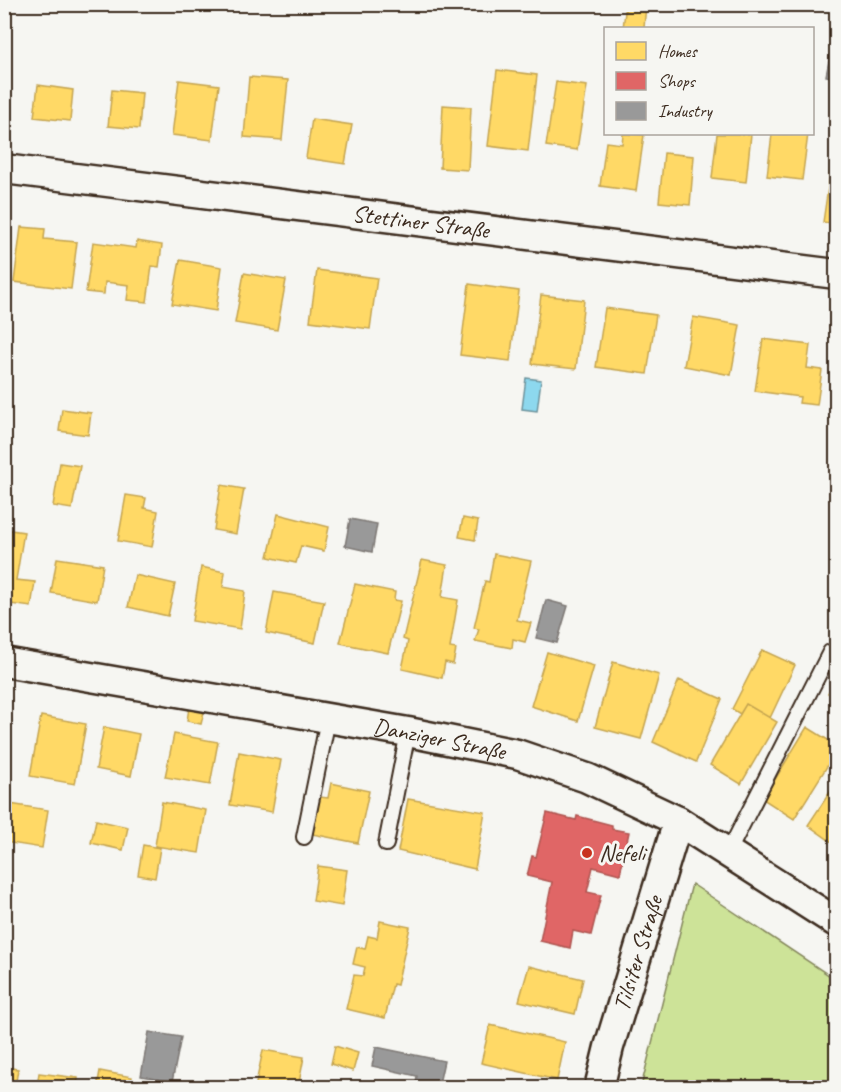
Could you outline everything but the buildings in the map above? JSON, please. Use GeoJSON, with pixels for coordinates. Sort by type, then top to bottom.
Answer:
{"type":"FeatureCollection","features":[{"type":"Feature","properties":{"kind":"street","name":"Stettiner Straße"},"geometry":{"type":"LineString","coordinates":[[4,169],[837,274]]}},
{"type":"Feature","properties":{"kind":"street","name":"Danziger Straße"},"geometry":{"type":"LineString","coordinates":[[4,662],[408,732],[537,761],[587,778],[678,821],[837,922]]}},
{"type":"Feature","properties":{"kind":"street","name":"Tilsiter Straße"},"geometry":{"type":"LineString","coordinates":[[599,1088],[609,1047],[678,821]]}},
{"type":"Feature","properties":{"kind":"lane"},"geometry":{"type":"LineString","coordinates":[[728,853],[830,652]]}},
{"type":"Feature","properties":{"kind":"lane"},"geometry":{"type":"LineString","coordinates":[[304,837],[328,719]]}},
{"type":"Feature","properties":{"kind":"lane"},"geometry":{"type":"LineString","coordinates":[[386,844],[408,732]]}},
{"type":"Feature","properties":{"kind":"green space"},"geometry":{"type":"Polygon","coordinates":[[[692,884],[836,980],[836,1087],[641,1087],[692,884]]]}},
{"type":"Feature","properties":{"kind":"water"},"geometry":{"type":"Polygon","coordinates":[[[526,378],[541,380],[537,411],[522,409],[526,378]]]}},
{"type":"Feature","properties":{"kind":"place","name":"Nefeli"},"geometry":{"type":"Point","coordinates":[587,853]}}]}
